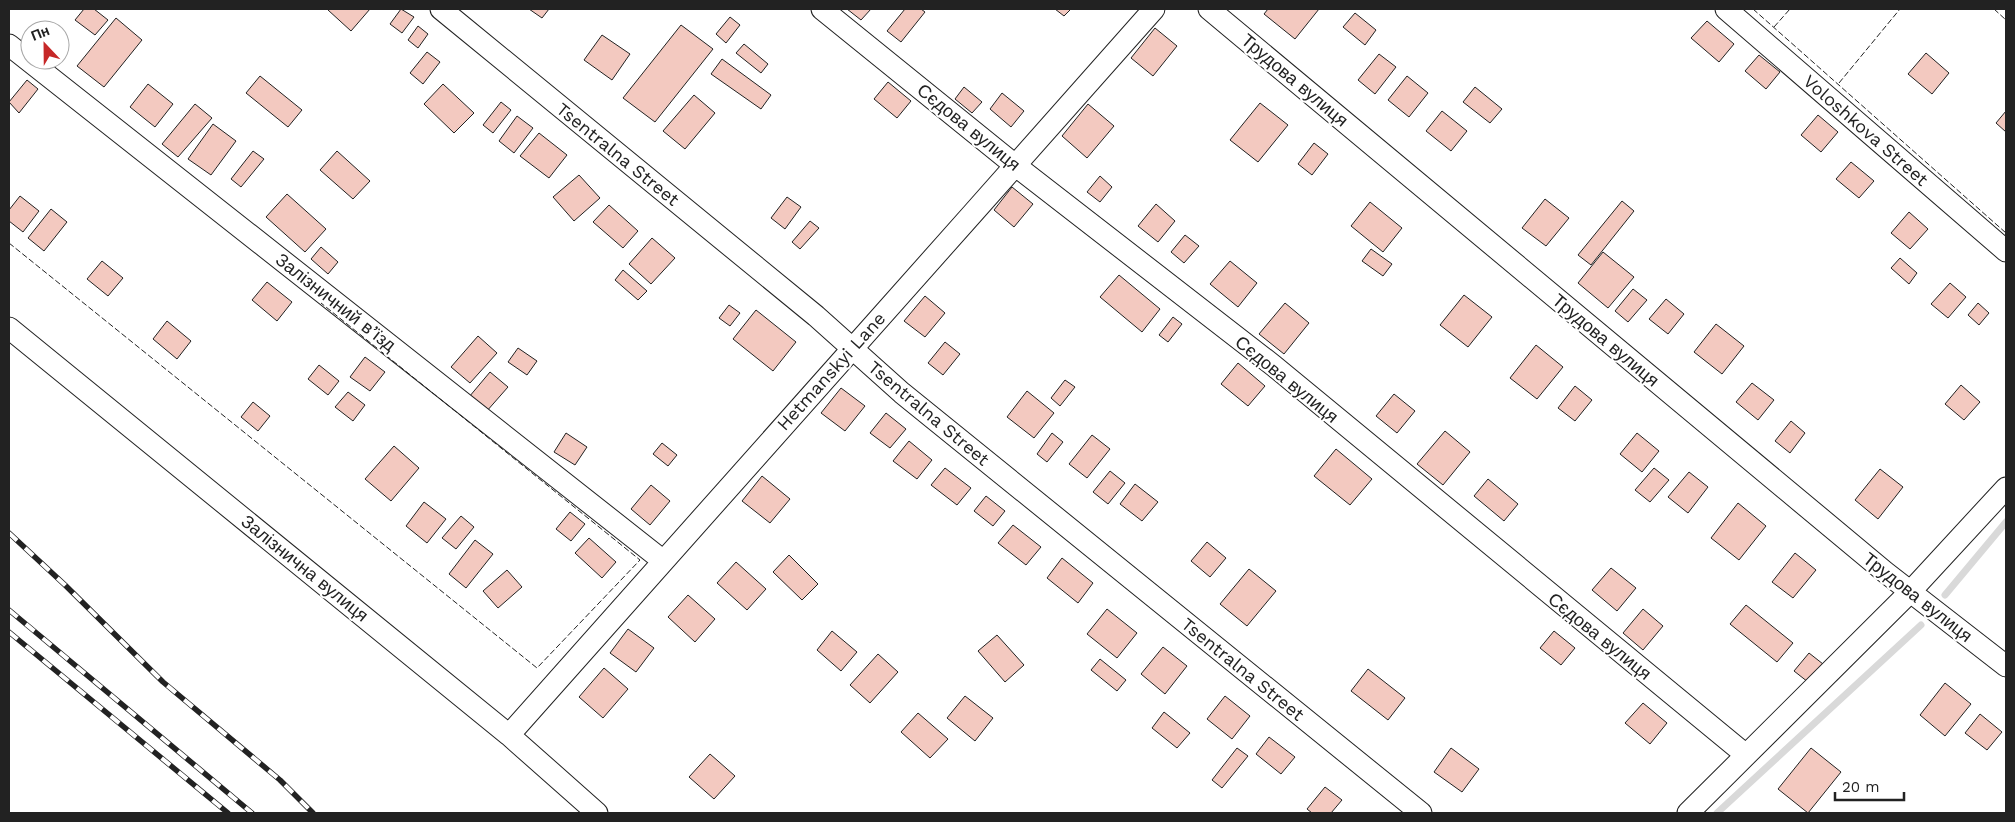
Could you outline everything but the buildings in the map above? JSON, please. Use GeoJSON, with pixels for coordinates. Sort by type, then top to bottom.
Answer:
{"type":"FeatureCollection","features":[{"type":"Feature","properties":{"kind":"street","name":"Tsentralna Street"},"geometry":{"type":"LineString","coordinates":[[442,9],[816,316],[902,393],[1421,813]]}},
{"type":"Feature","properties":{"kind":"street","name":"Сєдова вулиця"},"geometry":{"type":"LineString","coordinates":[[822,9],[1016,166],[1274,366],[1746,755]]}},
{"type":"Feature","properties":{"kind":"street","name":"Hetmanskyi Lane"},"geometry":{"type":"LineString","coordinates":[[509,734],[1154,9]]}},
{"type":"Feature","properties":{"kind":"street","name":"Трудова вулиця"},"geometry":{"type":"LineString","coordinates":[[1209,9],[1910,592],[2006,666]]}},
{"type":"Feature","properties":{"kind":"street","name":"Voloshkova Street"},"geometry":{"type":"LineString","coordinates":[[1726,9],[2006,251]]}},
{"type":"Feature","properties":{"kind":"street","name":"Залізничний в’їзд"},"geometry":{"type":"LineString","coordinates":[[9,45],[662,560]]}},
{"type":"Feature","properties":{"kind":"street","name":"Залізнична вулиця"},"geometry":{"type":"LineString","coordinates":[[9,328],[509,734],[597,813]]}},
{"type":"Feature","properties":{"kind":"street"},"geometry":{"type":"LineString","coordinates":[[1688,813],[1910,592],[2006,488]]}},
{"type":"Feature","properties":{"kind":"waterway"},"geometry":{"type":"LineString","coordinates":[[1945,595],[2006,522]]}},
{"type":"Feature","properties":{"kind":"waterway"},"geometry":{"type":"LineString","coordinates":[[1717,813],[1921,625]]}},
{"type":"Feature","properties":{"kind":"railway"},"geometry":{"type":"LineString","coordinates":[[9,533],[65,585],[163,682],[280,780],[313,813]]}},
{"type":"Feature","properties":{"kind":"railway"},"geometry":{"type":"LineString","coordinates":[[9,610],[252,813]]}},
{"type":"Feature","properties":{"kind":"railway"},"geometry":{"type":"LineString","coordinates":[[9,632],[228,813]]}},
{"type":"Feature","properties":{"kind":"fence"},"geometry":{"type":"LineString","coordinates":[[1753,9],[2006,233]]}},
{"type":"Feature","properties":{"kind":"fence"},"geometry":{"type":"LineString","coordinates":[[1774,27],[1790,9]]}},
{"type":"Feature","properties":{"kind":"fence"},"geometry":{"type":"LineString","coordinates":[[1839,83],[1900,9]]}},
{"type":"Feature","properties":{"kind":"fence"},"geometry":{"type":"LineString","coordinates":[[1994,9],[2006,20]]}},
{"type":"Feature","properties":{"kind":"fence"},"geometry":{"type":"LineString","coordinates":[[9,243],[537,668],[640,560],[321,303]]}}]}
